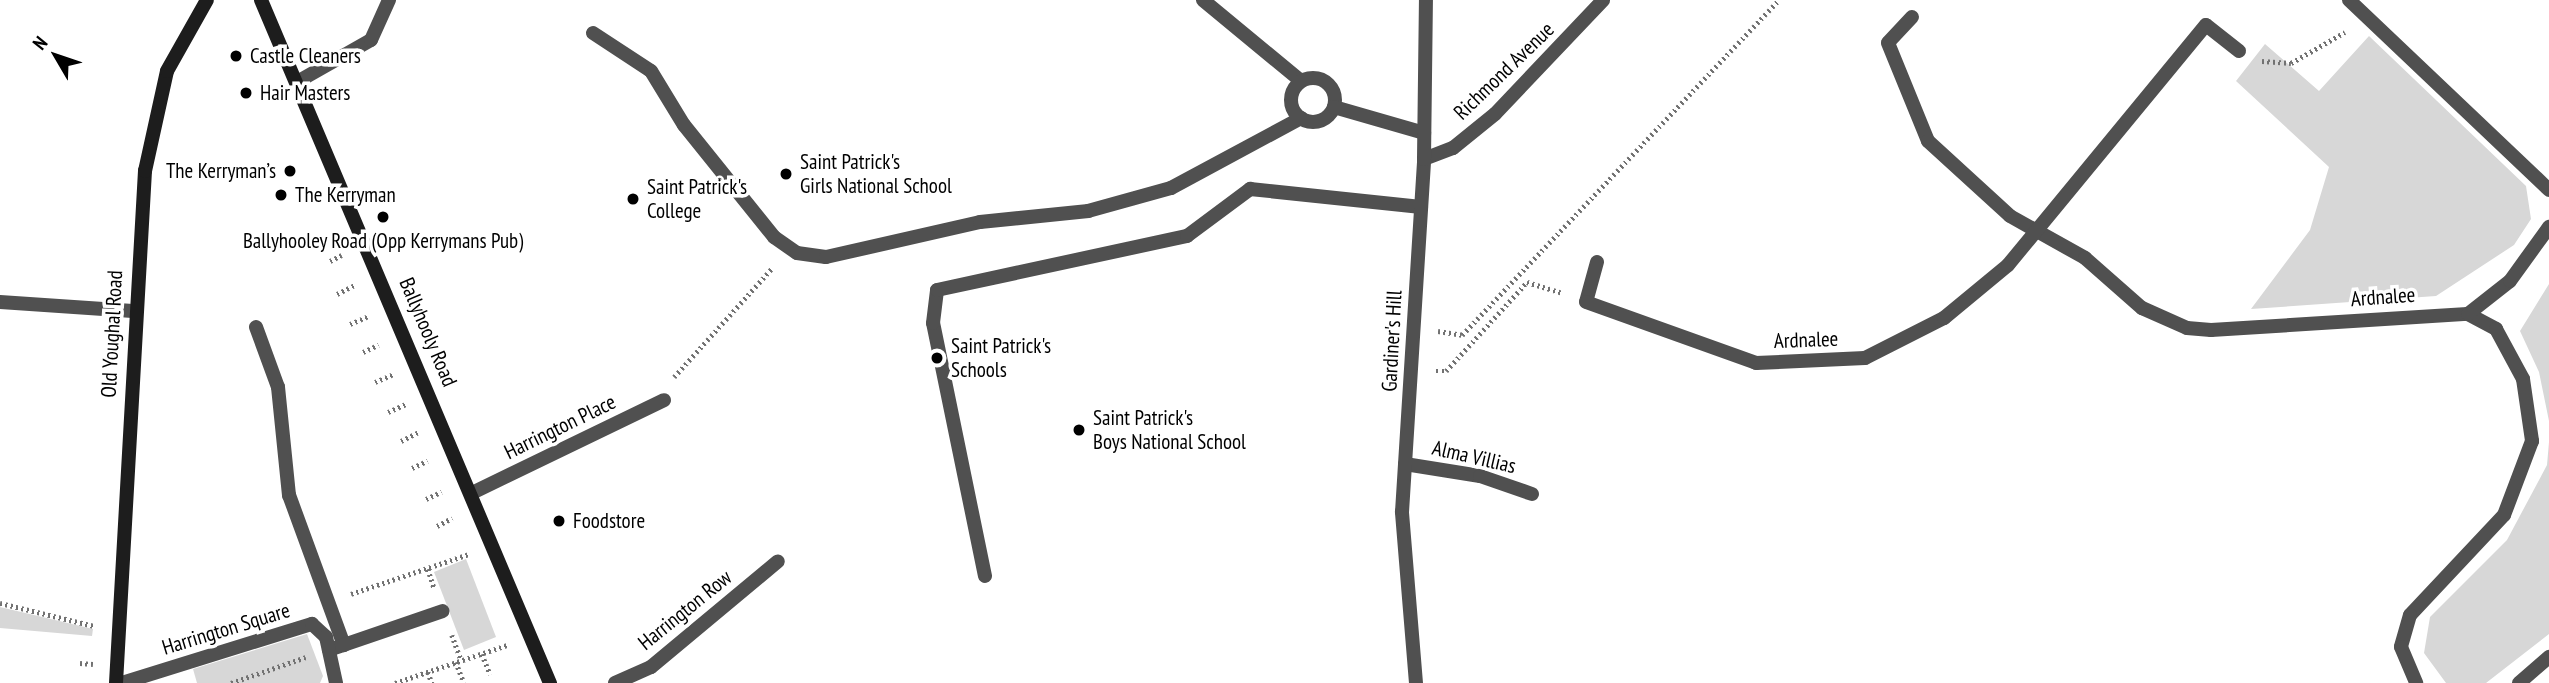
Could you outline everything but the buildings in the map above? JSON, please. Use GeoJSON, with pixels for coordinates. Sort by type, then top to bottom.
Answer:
{"type":"FeatureCollection","features":[{"type":"Feature","properties":{"kind":"main road","name":"Old Youghal Road"},"geometry":{"type":"LineString","coordinates":[[116,683],[133,311],[154,119],[167,71],[207,0]]}},
{"type":"Feature","properties":{"kind":"main road","name":"Ballyhooly Road"},"geometry":{"type":"LineString","coordinates":[[261,0],[474,492],[551,683]]}},
{"type":"Feature","properties":{"kind":"street"},"geometry":{"type":"LineString","coordinates":[[297,82],[371,40],[389,0]]}},
{"type":"Feature","properties":{"kind":"street"},"geometry":{"type":"LineString","coordinates":[[1203,0],[1301,81],[1331,86],[1334,107]]}},
{"type":"Feature","properties":{"kind":"street","name":"Gardiner's Hill"},"geometry":{"type":"LineString","coordinates":[[1416,683],[1402,512],[1424,159],[1426,0]]}},
{"type":"Feature","properties":{"kind":"street","name":"Richmond Avenue"},"geometry":{"type":"LineString","coordinates":[[1424,159],[1453,148],[1495,114],[1603,0]]}},
{"type":"Feature","properties":{"kind":"street"},"geometry":{"type":"LineString","coordinates":[[2348,0],[2549,190]]}},
{"type":"Feature","properties":{"kind":"street","name":"Ardnalee"},"geometry":{"type":"LineString","coordinates":[[1912,17],[1888,43],[1928,141],[2037,233],[2085,258],[2141,308],[2187,328],[2258,331],[2468,314]]}},
{"type":"Feature","properties":{"kind":"street","name":"Ardnalee"},"geometry":{"type":"LineString","coordinates":[[1586,302],[1756,363],[1865,358],[1944,318],[2037,233],[2206,25],[2239,51]]}},
{"type":"Feature","properties":{"kind":"street"},"geometry":{"type":"LineString","coordinates":[[593,33],[651,71],[684,125],[774,237],[790,248],[826,257],[980,222],[1088,211],[1171,188],[1301,118]]}},
{"type":"Feature","properties":{"kind":"street"},"geometry":{"type":"LineString","coordinates":[[1301,81],[1291,103],[1301,118],[1315,122],[1334,107]]}},
{"type":"Feature","properties":{"kind":"street"},"geometry":{"type":"LineString","coordinates":[[1334,107],[1424,133]]}},
{"type":"Feature","properties":{"kind":"street"},"geometry":{"type":"LineString","coordinates":[[985,576],[933,323],[937,290],[1187,236],[1250,189],[1421,208]]}},
{"type":"Feature","properties":{"kind":"street"},"geometry":{"type":"LineString","coordinates":[[2468,314],[2510,281],[2549,227]]}},
{"type":"Feature","properties":{"kind":"street"},"geometry":{"type":"LineString","coordinates":[[1586,302],[1597,262]]}},
{"type":"Feature","properties":{"kind":"street"},"geometry":{"type":"LineString","coordinates":[[0,302],[133,311]]}},
{"type":"Feature","properties":{"kind":"street"},"geometry":{"type":"LineString","coordinates":[[2416,683],[2400,647],[2410,615],[2504,514],[2532,441],[2529,399],[2509,347],[2484,319],[2468,314]]}},
{"type":"Feature","properties":{"kind":"street"},"geometry":{"type":"LineString","coordinates":[[256,327],[278,387],[289,495],[344,645]]}},
{"type":"Feature","properties":{"kind":"street","name":"Harrington Place"},"geometry":{"type":"LineString","coordinates":[[474,492],[664,400]]}},
{"type":"Feature","properties":{"kind":"street","name":"Alma Villias"},"geometry":{"type":"LineString","coordinates":[[1405,464],[1480,476],[1532,494]]}},
{"type":"Feature","properties":{"kind":"street","name":"Harrington Row"},"geometry":{"type":"LineString","coordinates":[[615,683],[651,667],[778,561]]}},
{"type":"Feature","properties":{"kind":"street"},"geometry":{"type":"LineString","coordinates":[[329,650],[443,611]]}},
{"type":"Feature","properties":{"kind":"street","name":"Harrington Square"},"geometry":{"type":"LineString","coordinates":[[122,683],[312,624],[329,650],[336,683]]}},
{"type":"Feature","properties":{"kind":"street"},"geometry":{"type":"LineString","coordinates":[[2519,683],[2549,657]]}},
{"type":"Feature","properties":{"kind":"path"},"geometry":{"type":"LineString","coordinates":[[1414,326],[1462,335],[1779,0]]}},
{"type":"Feature","properties":{"kind":"path"},"geometry":{"type":"LineString","coordinates":[[2239,51],[2281,67],[2367,17]]}},
{"type":"Feature","properties":{"kind":"path"},"geometry":{"type":"LineString","coordinates":[[664,400],[680,364],[790,248]]}},
{"type":"Feature","properties":{"kind":"path"},"geometry":{"type":"LineString","coordinates":[[330,261],[344,254]]}},
{"type":"Feature","properties":{"kind":"path"},"geometry":{"type":"LineString","coordinates":[[1411,371],[1446,370],[1527,282],[1586,302]]}},
{"type":"Feature","properties":{"kind":"path"},"geometry":{"type":"LineString","coordinates":[[337,294],[357,284]]}},
{"type":"Feature","properties":{"kind":"path"},"geometry":{"type":"LineString","coordinates":[[350,324],[370,315]]}},
{"type":"Feature","properties":{"kind":"path"},"geometry":{"type":"LineString","coordinates":[[363,352],[382,343]]}},
{"type":"Feature","properties":{"kind":"path"},"geometry":{"type":"LineString","coordinates":[[375,382],[396,373]]}},
{"type":"Feature","properties":{"kind":"path"},"geometry":{"type":"LineString","coordinates":[[388,412],[409,403]]}},
{"type":"Feature","properties":{"kind":"path"},"geometry":{"type":"LineString","coordinates":[[401,441],[421,431]]}},
{"type":"Feature","properties":{"kind":"path"},"geometry":{"type":"LineString","coordinates":[[412,468],[433,458]]}},
{"type":"Feature","properties":{"kind":"path"},"geometry":{"type":"LineString","coordinates":[[426,499],[446,489]]}},
{"type":"Feature","properties":{"kind":"path"},"geometry":{"type":"LineString","coordinates":[[437,526],[457,516]]}},
{"type":"Feature","properties":{"kind":"path"},"geometry":{"type":"LineString","coordinates":[[328,601],[473,552]]}},
{"type":"Feature","properties":{"kind":"path"},"geometry":{"type":"LineString","coordinates":[[0,603],[117,632]]}},
{"type":"Feature","properties":{"kind":"path"},"geometry":{"type":"LineString","coordinates":[[395,683],[505,646]]}},
{"type":"Feature","properties":{"kind":"path"},"geometry":{"type":"LineString","coordinates":[[482,654],[491,674]]}},
{"type":"Feature","properties":{"kind":"path"},"geometry":{"type":"LineString","coordinates":[[231,683],[306,657]]}},
{"type":"Feature","properties":{"kind":"path"},"geometry":{"type":"LineString","coordinates":[[456,662],[464,683]]}},
{"type":"Feature","properties":{"kind":"path"},"geometry":{"type":"LineString","coordinates":[[428,672],[432,683]]}},
{"type":"Feature","properties":{"kind":"shaded area"},"geometry":{"type":"Polygon","coordinates":[[[2369,36],[2526,186],[2531,219],[2514,245],[2436,296],[2251,309],[2310,230],[2329,167],[2236,81],[2265,44],[2319,91],[2369,36]]]}},
{"type":"Feature","properties":{"kind":"shaded area"},"geometry":{"type":"Polygon","coordinates":[[[2549,284],[2549,421],[2539,372],[2520,331],[2549,284]]]}},
{"type":"Feature","properties":{"kind":"shaded area"},"geometry":{"type":"Polygon","coordinates":[[[2549,442],[2549,634],[2486,683],[2446,683],[2424,653],[2430,617],[2507,540],[2547,465],[2549,442]]]}},
{"type":"Feature","properties":{"kind":"shaded area"},"geometry":{"type":"Polygon","coordinates":[[[466,559],[496,637],[464,650],[434,572],[466,559]]]}},
{"type":"Feature","properties":{"kind":"shaded area"},"geometry":{"type":"Polygon","coordinates":[[[0,607],[93,629],[92,636],[0,628],[0,607]]]}},
{"type":"Feature","properties":{"kind":"shaded area"},"geometry":{"type":"Polygon","coordinates":[[[307,634],[323,676],[320,683],[197,683],[193,669],[307,634]]]}},
{"type":"Feature","properties":{"kind":"place","name":"Castle Cleaners"},"geometry":{"type":"Point","coordinates":[236,56]}},
{"type":"Feature","properties":{"kind":"place","name":"Hair Masters"},"geometry":{"type":"Point","coordinates":[246,93]}},
{"type":"Feature","properties":{"kind":"place","name":"The Kerryman’s"},"geometry":{"type":"Point","coordinates":[290,171]}},
{"type":"Feature","properties":{"kind":"place","name":"Saint Patrick's Girls National School"},"geometry":{"type":"Point","coordinates":[786,174]}},
{"type":"Feature","properties":{"kind":"place","name":"The Kerryman"},"geometry":{"type":"Point","coordinates":[281,195]}},
{"type":"Feature","properties":{"kind":"place","name":"Saint Patrick's College"},"geometry":{"type":"Point","coordinates":[633,199]}},
{"type":"Feature","properties":{"kind":"place","name":"Ballyhooley Road (Opp Kerrymans Pub)"},"geometry":{"type":"Point","coordinates":[383,217]}},
{"type":"Feature","properties":{"kind":"place","name":"Saint Patrick's Schools"},"geometry":{"type":"Point","coordinates":[937,358]}},
{"type":"Feature","properties":{"kind":"place","name":"Saint Patrick's Boys National School"},"geometry":{"type":"Point","coordinates":[1079,430]}},
{"type":"Feature","properties":{"kind":"place","name":"Foodstore"},"geometry":{"type":"Point","coordinates":[559,521]}}]}
